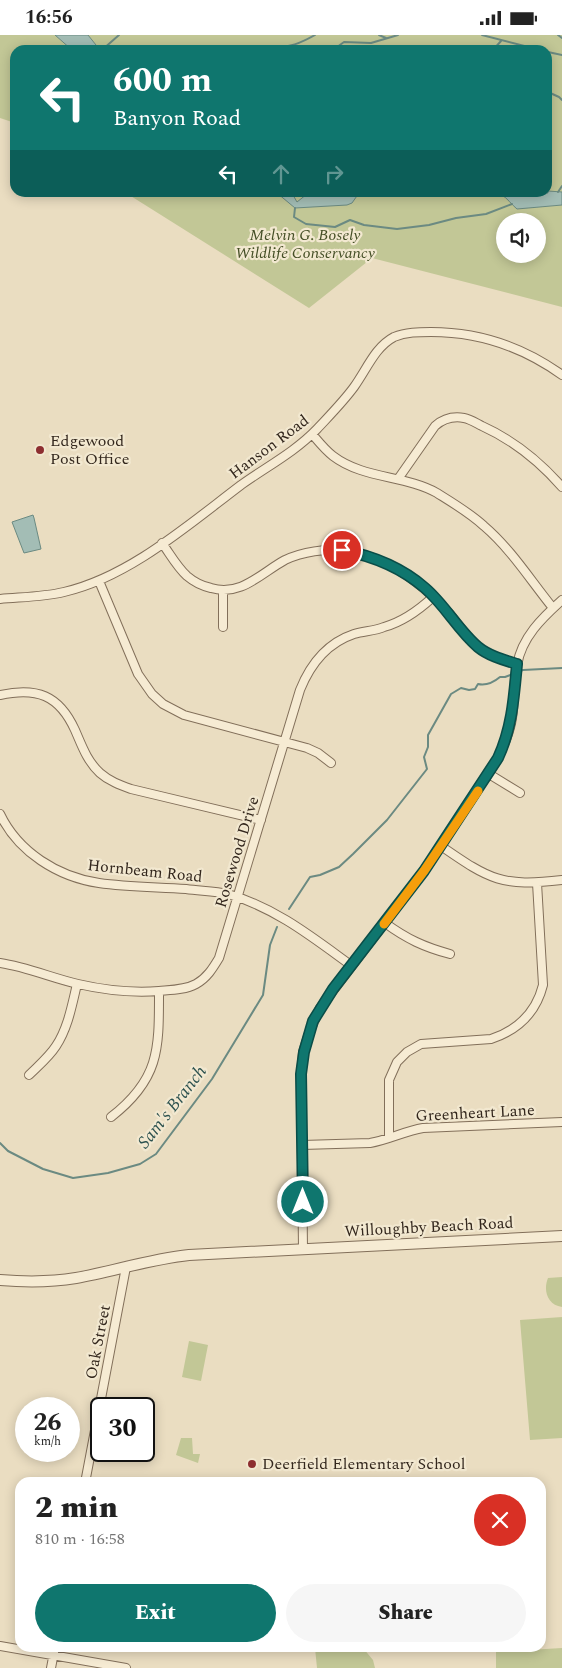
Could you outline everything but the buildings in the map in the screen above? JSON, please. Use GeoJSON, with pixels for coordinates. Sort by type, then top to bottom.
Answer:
{"type":"FeatureCollection","features":[{"type":"Feature","properties":{"kind":"street","name":"Hanson Road"},"geometry":{"type":"LineString","coordinates":[[0,599],[52,594],[99,581],[128,566],[269,467],[312,434],[355,386],[380,348],[394,337],[416,331],[454,332],[481,337],[511,346],[530,355],[562,375]]}},
{"type":"Feature","properties":{"kind":"street"},"geometry":{"type":"LineString","coordinates":[[398,479],[435,426],[448,419],[464,418],[495,432],[521,449],[548,470],[562,487]]}},
{"type":"Feature","properties":{"kind":"street"},"geometry":{"type":"LineString","coordinates":[[312,434],[331,455],[342,462],[370,473],[416,484],[435,492],[472,515],[502,545],[553,608]]}},
{"type":"Feature","properties":{"kind":"street"},"geometry":{"type":"LineString","coordinates":[[162,543],[186,575],[208,588],[223,591],[240,588],[249,584],[286,560],[299,555],[342,550],[376,558],[415,580],[479,648],[517,664]]}},
{"type":"Feature","properties":{"kind":"street"},"geometry":{"type":"LineString","coordinates":[[99,581],[138,674],[152,694],[164,704],[184,715],[313,750],[331,763]]}},
{"type":"Feature","properties":{"kind":"street"},"geometry":{"type":"LineString","coordinates":[[223,591],[223,627]]}},
{"type":"Feature","properties":{"kind":"street","name":"Rosewood Drive"},"geometry":{"type":"LineString","coordinates":[[0,963],[77,984],[145,993],[188,987],[205,978],[219,958],[303,682],[309,671],[324,652],[344,638],[385,627],[402,619],[433,597]]}},
{"type":"Feature","properties":{"kind":"street"},"geometry":{"type":"LineString","coordinates":[[303,1249],[301,1074],[306,1043],[313,1021],[441,846],[489,774],[509,732],[517,664],[523,647],[532,630],[562,600]]}},
{"type":"Feature","properties":{"kind":"street"},"geometry":{"type":"LineString","coordinates":[[0,695],[26,691],[41,695],[56,703],[68,717],[88,759],[99,772],[115,783],[131,789],[261,820]]}},
{"type":"Feature","properties":{"kind":"street"},"geometry":{"type":"LineString","coordinates":[[489,774],[520,793]]}},
{"type":"Feature","properties":{"kind":"street","name":"Hornbeam Road"},"geometry":{"type":"LineString","coordinates":[[0,813],[16,838],[32,854],[62,873],[99,883],[215,892],[237,897],[255,903],[282,917],[352,966]]}},
{"type":"Feature","properties":{"kind":"street"},"geometry":{"type":"LineString","coordinates":[[441,846],[468,865],[496,879],[516,883],[562,880]]}},
{"type":"Feature","properties":{"kind":"street"},"geometry":{"type":"LineString","coordinates":[[389,1138],[389,1080],[397,1062],[407,1052],[422,1044],[491,1039],[518,1026],[532,1011],[542,985],[537,883]]}},
{"type":"Feature","properties":{"kind":"street"},"geometry":{"type":"LineString","coordinates":[[385,923],[410,940],[450,954]]}},
{"type":"Feature","properties":{"kind":"street"},"geometry":{"type":"LineString","coordinates":[[29,1075],[55,1048],[59,1041],[66,1025],[77,984]]}},
{"type":"Feature","properties":{"kind":"street"},"geometry":{"type":"LineString","coordinates":[[111,1117],[132,1099],[153,1066],[159,1036],[159,991]]}},
{"type":"Feature","properties":{"kind":"street","name":"Greenheart Lane"},"geometry":{"type":"LineString","coordinates":[[302,1145],[370,1143],[424,1128],[562,1122]]}},
{"type":"Feature","properties":{"kind":"street","name":"Willoughby Beach Road"},"geometry":{"type":"LineString","coordinates":[[0,1280],[74,1278],[171,1257],[189,1255],[562,1236]]}},
{"type":"Feature","properties":{"kind":"street","name":"Oak Street"},"geometry":{"type":"LineString","coordinates":[[87,1477],[126,1267]]}},
{"type":"Feature","properties":{"kind":"street"},"geometry":{"type":"LineString","coordinates":[[0,1646],[15,1647]]}},
{"type":"Feature","properties":{"kind":"street"},"geometry":{"type":"LineString","coordinates":[[52,1668],[55,1652]]}},
{"type":"Feature","properties":{"kind":"street"},"geometry":{"type":"LineString","coordinates":[[59,1652],[126,1668]]}},
{"type":"Feature","properties":{"kind":"green space","name":"Melvin G. Bosely Wildlife Conservancy"},"geometry":{"type":"Polygon","coordinates":[[[0,35],[562,35],[562,307],[372,258],[309,308],[132,197],[552,197],[552,45],[10,45],[10,121],[0,118],[0,35]]]}},
{"type":"Feature","properties":{"kind":"green space"},"geometry":{"type":"Polygon","coordinates":[[[562,1277],[562,1307],[557,1306],[550,1300],[546,1287],[548,1278],[562,1277]]]}},
{"type":"Feature","properties":{"kind":"green space"},"geometry":{"type":"Polygon","coordinates":[[[562,1317],[562,1438],[530,1440],[520,1320],[562,1317]]]}},
{"type":"Feature","properties":{"kind":"green space"},"geometry":{"type":"Polygon","coordinates":[[[189,1341],[208,1345],[201,1381],[182,1377],[189,1341]]]}},
{"type":"Feature","properties":{"kind":"green space"},"geometry":{"type":"Polygon","coordinates":[[[181,1438],[192,1438],[193,1454],[200,1454],[198,1463],[176,1455],[181,1438]]]}},
{"type":"Feature","properties":{"kind":"green space"},"geometry":{"type":"Polygon","coordinates":[[[562,1648],[562,1668],[496,1668],[496,1652],[546,1652],[546,1649],[562,1648]]]}},
{"type":"Feature","properties":{"kind":"green space"},"geometry":{"type":"Polygon","coordinates":[[[315,1652],[366,1652],[373,1660],[375,1668],[317,1668],[315,1652]]]}},
{"type":"Feature","properties":{"kind":"water"},"geometry":{"type":"Polygon","coordinates":[[[55,35],[88,35],[96,45],[66,45],[55,35]]]}},
{"type":"Feature","properties":{"kind":"water"},"geometry":{"type":"Polygon","coordinates":[[[552,191],[562,192],[562,205],[517,209],[505,197],[552,197],[552,191]]]}},
{"type":"Feature","properties":{"kind":"water"},"geometry":{"type":"Polygon","coordinates":[[[282,197],[294,197],[297,202],[303,197],[356,197],[352,203],[347,205],[295,208],[282,197]]]}},
{"type":"Feature","properties":{"kind":"water"},"geometry":{"type":"Polygon","coordinates":[[[33,515],[41,549],[24,553],[12,522],[33,515]]]}},
{"type":"Feature","properties":{"kind":"waterway"},"geometry":{"type":"LineString","coordinates":[[108,45],[119,35]]}},
{"type":"Feature","properties":{"kind":"waterway"},"geometry":{"type":"LineString","coordinates":[[291,45],[315,35]]}},
{"type":"Feature","properties":{"kind":"waterway"},"geometry":{"type":"LineString","coordinates":[[379,35],[386,38]]}},
{"type":"Feature","properties":{"kind":"waterway"},"geometry":{"type":"LineString","coordinates":[[340,45],[344,42],[371,43],[398,35]]}},
{"type":"Feature","properties":{"kind":"waterway"},"geometry":{"type":"LineString","coordinates":[[482,35],[521,45]]}},
{"type":"Feature","properties":{"kind":"waterway"},"geometry":{"type":"LineString","coordinates":[[558,35],[562,38]]}},
{"type":"Feature","properties":{"kind":"waterway"},"geometry":{"type":"LineString","coordinates":[[497,45],[501,41]]}},
{"type":"Feature","properties":{"kind":"waterway"},"geometry":{"type":"LineString","coordinates":[[552,53],[562,55]]}},
{"type":"Feature","properties":{"kind":"waterway"},"geometry":{"type":"LineString","coordinates":[[552,94],[562,100]]}},
{"type":"Feature","properties":{"kind":"waterway"},"geometry":{"type":"LineString","coordinates":[[558,192],[562,186]]}},
{"type":"Feature","properties":{"kind":"waterway"},"geometry":{"type":"LineString","coordinates":[[295,208],[294,217],[306,224],[335,227],[350,220],[364,225],[397,229],[486,214],[512,204]]}},
{"type":"Feature","properties":{"kind":"waterway","name":"Sam's Branch"},"geometry":{"type":"LineString","coordinates":[[517,672],[562,668]]}},
{"type":"Feature","properties":{"kind":"waterway","name":"Sam's Branch"},"geometry":{"type":"LineString","coordinates":[[289,909],[310,877],[339,867],[387,820],[427,769],[424,757],[428,747],[428,735],[451,694],[461,688],[475,689],[478,684],[487,684],[500,677],[513,674]]}},
{"type":"Feature","properties":{"kind":"waterway","name":"Sam's Branch"},"geometry":{"type":"LineString","coordinates":[[0,1143],[8,1151],[43,1169],[73,1178],[108,1173],[140,1164],[156,1154],[212,1079],[263,995],[270,945],[277,927]]}},
{"type":"Feature","properties":{"kind":"slow traffic"},"geometry":{"type":"LineString","coordinates":[[384,924],[424,871],[478,791]]}},
{"type":"Feature","properties":{"kind":"place","name":"Edgewood Post Office"},"geometry":{"type":"Point","coordinates":[40,450]}},
{"type":"Feature","properties":{"kind":"place","name":"Deerfield Elementary School"},"geometry":{"type":"Point","coordinates":[252,1464]}},
{"type":"Feature","properties":{"kind":"route"},"geometry":{"type":"LineString","coordinates":[[303,1202],[301,1074],[304,1052],[313,1021],[333,989],[424,871],[489,774],[509,732],[517,664],[479,648],[448,612],[415,580],[376,558],[342,550]]}}]}
